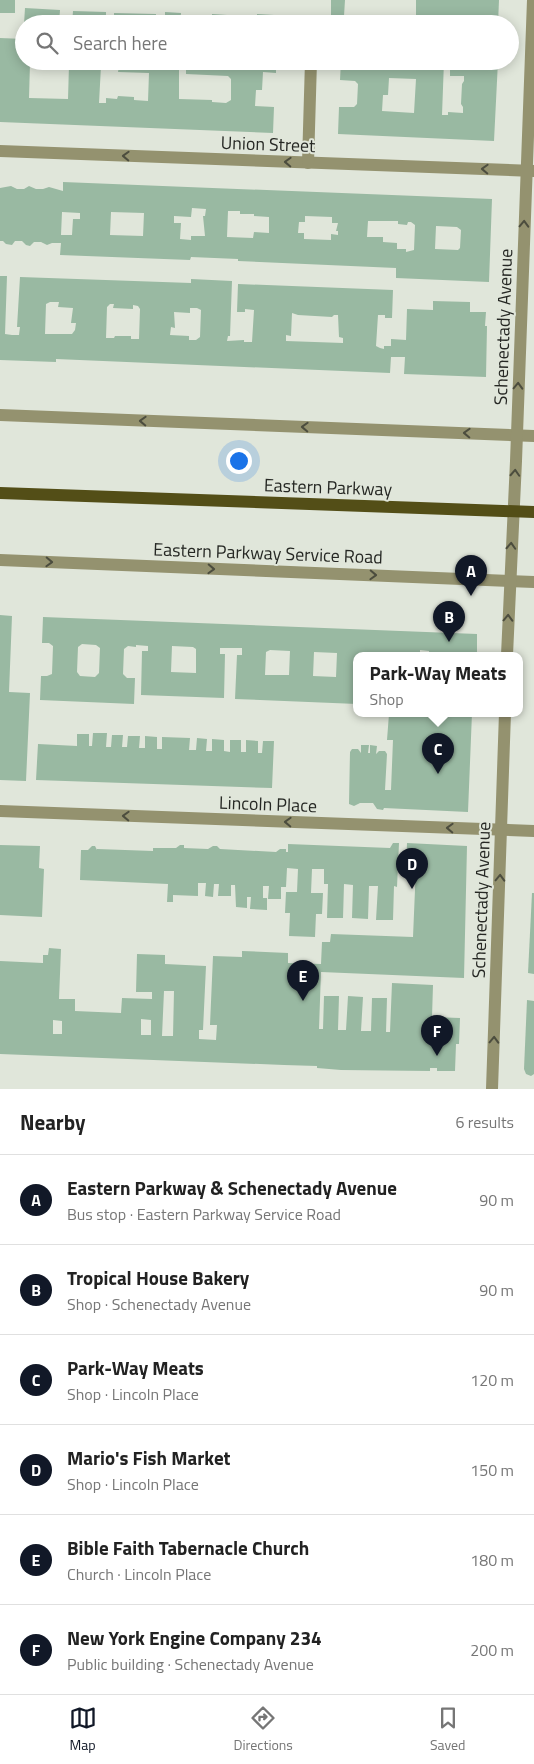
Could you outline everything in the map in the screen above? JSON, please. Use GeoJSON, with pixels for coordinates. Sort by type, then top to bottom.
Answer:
{"type":"FeatureCollection","features":[{"type":"Feature","properties":{"kind":"main road","name":"Eastern Parkway"},"geometry":{"type":"LineString","coordinates":[[0,493],[534,512]]}},
{"type":"Feature","properties":{"kind":"street","name":"Schenectady Avenue"},"geometry":{"type":"LineString","coordinates":[[507,652],[530,171],[532,0]]}},
{"type":"Feature","properties":{"kind":"street"},"geometry":{"type":"LineString","coordinates":[[308,163],[311,70]]}},
{"type":"Feature","properties":{"kind":"street","name":"Union Street"},"geometry":{"type":"LineString","coordinates":[[0,151],[530,171]]}},
{"type":"Feature","properties":{"kind":"street"},"geometry":{"type":"LineString","coordinates":[[0,415],[534,436]]}},
{"type":"Feature","properties":{"kind":"street","name":"Eastern Parkway Service Road"},"geometry":{"type":"LineString","coordinates":[[0,560],[534,582]]}},
{"type":"Feature","properties":{"kind":"street","name":"Schenectady Avenue"},"geometry":{"type":"LineString","coordinates":[[492,1089],[505,717]]}},
{"type":"Feature","properties":{"kind":"street","name":"Lincoln Place"},"geometry":{"type":"LineString","coordinates":[[0,811],[534,832]]}},
{"type":"Feature","properties":{"kind":"building"},"geometry":{"type":"Polygon","coordinates":[[[0,0],[15,0],[15,13],[0,13],[0,0]]]}},
{"type":"Feature","properties":{"kind":"building"},"geometry":{"type":"Polygon","coordinates":[[[331,0],[345,0],[344,15],[331,15],[331,0]]]}},
{"type":"Feature","properties":{"kind":"building"},"geometry":{"type":"Polygon","coordinates":[[[416,0],[499,0],[498,15],[416,15],[416,0]]]}},
{"type":"Feature","properties":{"kind":"building"},"geometry":{"type":"Polygon","coordinates":[[[25,8],[60,10],[60,15],[25,15],[25,8]]]}},
{"type":"Feature","properties":{"kind":"building"},"geometry":{"type":"Polygon","coordinates":[[[73,11],[106,12],[106,15],[73,15],[73,11]]]}},
{"type":"Feature","properties":{"kind":"building"},"geometry":{"type":"Polygon","coordinates":[[[165,12],[181,13],[181,15],[165,15],[165,12]]]}},
{"type":"Feature","properties":{"kind":"building"},"geometry":{"type":"Polygon","coordinates":[[[114,13],[156,14],[156,15],[114,15],[114,13]]]}},
{"type":"Feature","properties":{"kind":"building"},"geometry":{"type":"Polygon","coordinates":[[[0,38],[15,39],[15,70],[30,70],[29,98],[68,99],[69,70],[101,70],[99,103],[106,103],[106,98],[117,99],[118,96],[134,97],[134,100],[148,101],[149,73],[118,72],[118,70],[179,70],[179,99],[212,100],[212,102],[226,103],[231,100],[231,79],[228,76],[186,74],[186,70],[276,70],[276,73],[263,72],[262,90],[256,90],[255,106],[274,107],[273,133],[0,122],[0,38]]]}},
{"type":"Feature","properties":{"kind":"building"},"geometry":{"type":"Polygon","coordinates":[[[341,70],[444,70],[442,115],[448,115],[448,112],[463,113],[461,104],[464,76],[450,76],[450,70],[498,70],[494,141],[338,134],[339,107],[354,107],[357,104],[358,84],[355,81],[340,80],[341,70]],[[389,78],[388,95],[383,95],[382,111],[414,113],[416,79],[389,78]]]}},
{"type":"Feature","properties":{"kind":"building"},"geometry":{"type":"Polygon","coordinates":[[[63,182],[492,199],[489,282],[396,278],[396,268],[191,257],[190,260],[60,255],[61,243],[47,245],[41,242],[34,242],[30,246],[22,241],[15,241],[12,245],[0,241],[0,188],[11,186],[17,189],[24,189],[29,186],[36,189],[49,187],[63,191],[63,182]],[[192,208],[191,217],[174,216],[174,223],[181,223],[180,239],[191,240],[191,236],[205,236],[203,216],[205,216],[206,209],[192,208]],[[228,211],[227,237],[253,238],[254,232],[269,233],[269,217],[240,214],[240,211],[228,211]],[[62,212],[61,235],[72,235],[73,219],[80,219],[80,213],[62,212]],[[111,212],[110,235],[143,236],[144,213],[111,212]],[[305,216],[305,222],[299,222],[298,233],[304,233],[304,239],[331,240],[331,234],[338,235],[338,231],[336,231],[338,223],[332,223],[332,217],[305,216]],[[368,221],[367,237],[383,237],[383,242],[397,243],[397,249],[406,249],[406,252],[414,250],[415,225],[411,222],[408,222],[407,225],[398,224],[398,221],[368,221]],[[436,226],[435,249],[458,250],[460,248],[461,230],[457,227],[436,226]]]}},
{"type":"Feature","properties":{"kind":"building"},"geometry":{"type":"Polygon","coordinates":[[[0,276],[7,276],[5,334],[12,335],[19,335],[20,327],[17,327],[20,277],[191,283],[191,279],[232,281],[230,336],[228,336],[227,341],[244,340],[244,342],[252,342],[254,310],[245,309],[245,312],[237,312],[238,284],[393,290],[392,318],[378,315],[376,346],[384,349],[384,346],[391,346],[391,339],[406,340],[407,309],[433,310],[433,301],[470,302],[470,312],[486,312],[486,377],[404,374],[405,357],[391,357],[390,373],[56,359],[56,362],[0,360],[0,276]],[[59,302],[46,304],[45,334],[72,334],[76,323],[71,323],[73,308],[58,307],[59,302]],[[110,304],[107,307],[106,338],[131,336],[131,339],[139,339],[140,309],[138,306],[133,305],[133,309],[113,308],[114,304],[110,304]],[[190,308],[190,313],[174,312],[175,328],[171,327],[170,335],[189,336],[189,340],[196,340],[200,337],[201,310],[190,308]],[[292,313],[291,336],[286,335],[286,341],[343,343],[343,338],[339,337],[338,315],[332,317],[292,313]]]}},
{"type":"Feature","properties":{"kind":"building"},"geometry":{"type":"Polygon","coordinates":[[[0,615],[12,616],[9,692],[30,693],[26,781],[0,780],[0,615]]]}},
{"type":"Feature","properties":{"kind":"building"},"geometry":{"type":"Polygon","coordinates":[[[43,617],[477,634],[477,652],[429,652],[420,650],[420,652],[353,652],[353,704],[235,699],[237,655],[242,655],[242,648],[220,648],[220,654],[225,654],[224,698],[141,695],[142,651],[148,651],[148,646],[128,646],[124,649],[123,674],[127,678],[135,678],[134,704],[40,700],[41,676],[52,674],[53,646],[49,643],[42,643],[43,617]],[[82,644],[78,647],[77,672],[80,676],[95,677],[99,673],[100,648],[96,645],[82,644]],[[172,646],[171,672],[196,673],[196,649],[193,647],[172,646]],[[270,650],[266,652],[265,675],[289,675],[290,651],[270,650]],[[314,652],[313,676],[336,677],[337,653],[314,652]]]}},
{"type":"Feature","properties":{"kind":"building"},"geometry":{"type":"Polygon","coordinates":[[[389,717],[472,717],[468,812],[384,808],[383,810],[377,809],[373,803],[360,803],[354,806],[349,804],[350,752],[352,749],[358,749],[361,753],[361,745],[369,745],[368,753],[370,753],[370,745],[377,746],[376,754],[379,751],[385,751],[387,754],[385,790],[391,790],[393,740],[387,740],[389,717]]]}},
{"type":"Feature","properties":{"kind":"building"},"geometry":{"type":"Polygon","coordinates":[[[93,733],[107,733],[106,747],[111,747],[112,735],[123,735],[122,747],[127,747],[128,736],[140,736],[139,748],[145,748],[145,736],[157,737],[157,749],[162,749],[162,737],[190,738],[189,750],[196,750],[197,738],[207,739],[206,751],[212,751],[212,739],[224,740],[224,751],[230,752],[230,740],[241,740],[241,752],[246,752],[246,740],[258,741],[258,753],[262,753],[263,741],[274,741],[272,788],[36,780],[38,744],[77,746],[77,734],[89,734],[89,746],[92,746],[93,733]]]}},
{"type":"Feature","properties":{"kind":"building"},"geometry":{"type":"Polygon","coordinates":[[[393,843],[399,843],[397,887],[394,886],[393,920],[376,920],[378,886],[369,886],[368,919],[352,918],[353,885],[344,884],[343,918],[327,918],[328,884],[324,884],[324,869],[312,869],[311,893],[323,893],[322,914],[316,914],[315,937],[289,936],[290,913],[285,913],[286,892],[297,892],[298,869],[287,868],[286,887],[281,887],[281,899],[268,899],[269,886],[263,886],[263,898],[267,898],[267,910],[250,909],[251,897],[247,897],[247,908],[236,907],[235,885],[231,885],[231,896],[218,896],[219,884],[214,884],[213,897],[205,896],[206,883],[198,883],[198,896],[173,895],[173,902],[167,902],[168,884],[80,880],[81,850],[88,850],[92,846],[95,846],[97,850],[153,851],[153,848],[176,848],[184,845],[184,848],[208,849],[217,846],[220,849],[276,852],[280,849],[286,849],[286,852],[288,852],[288,844],[390,848],[393,843]]]}},
{"type":"Feature","properties":{"kind":"building"},"geometry":{"type":"Polygon","coordinates":[[[407,843],[467,846],[464,978],[321,972],[319,1029],[323,1029],[324,996],[339,996],[338,1030],[346,1030],[348,996],[363,997],[361,1031],[371,1031],[372,998],[387,998],[386,1032],[390,1032],[392,983],[433,985],[432,1017],[460,1018],[459,1044],[456,1044],[455,1071],[437,1071],[437,1068],[430,1068],[430,1071],[341,1070],[317,1068],[317,1066],[0,1054],[0,961],[43,963],[43,955],[48,955],[49,948],[61,949],[59,999],[75,999],[75,1011],[121,1013],[122,998],[152,999],[152,992],[136,992],[137,954],[165,955],[165,964],[206,966],[203,1030],[199,1030],[199,1039],[216,1040],[217,1025],[210,1025],[213,956],[242,957],[242,951],[288,953],[288,963],[321,964],[322,942],[330,942],[331,934],[413,937],[416,866],[406,866],[407,843]],[[164,991],[162,1036],[173,1036],[174,991],[164,991]],[[141,1019],[141,1035],[151,1035],[151,1020],[141,1019]],[[53,1020],[53,1034],[62,1034],[62,1021],[53,1020]]]}},
{"type":"Feature","properties":{"kind":"building"},"geometry":{"type":"Polygon","coordinates":[[[0,845],[40,846],[39,868],[44,869],[42,917],[0,915],[0,845]]]}},
{"type":"Feature","properties":{"kind":"building"},"geometry":{"type":"Polygon","coordinates":[[[532,893],[534,893],[534,974],[528,973],[532,893]]]}},
{"type":"Feature","properties":{"kind":"building"},"geometry":{"type":"Polygon","coordinates":[[[527,1000],[534,1001],[534,1074],[531,1076],[526,1074],[524,1069],[527,1000]]]}},
{"type":"Feature","properties":{"kind":"place","name":"Eastern Parkway & Schenectady Avenue"},"geometry":{"type":"Point","coordinates":[471,596]}},
{"type":"Feature","properties":{"kind":"place","name":"Tropical House Bakery"},"geometry":{"type":"Point","coordinates":[449,642]}},
{"type":"Feature","properties":{"kind":"place","name":"Park-Way Meats"},"geometry":{"type":"Point","coordinates":[438,774]}},
{"type":"Feature","properties":{"kind":"place","name":"Mario's Fish Market"},"geometry":{"type":"Point","coordinates":[412,889]}},
{"type":"Feature","properties":{"kind":"place","name":"Bible Faith Tabernacle Church"},"geometry":{"type":"Point","coordinates":[303,1001]}},
{"type":"Feature","properties":{"kind":"place","name":"New York Engine Company 234"},"geometry":{"type":"Point","coordinates":[437,1056]}}]}
